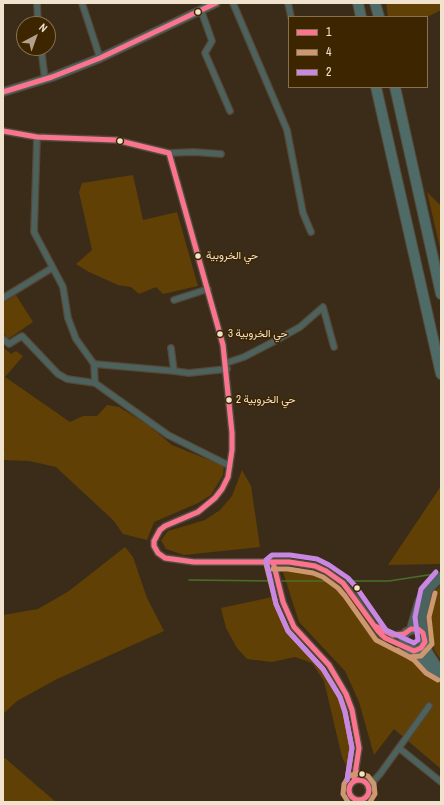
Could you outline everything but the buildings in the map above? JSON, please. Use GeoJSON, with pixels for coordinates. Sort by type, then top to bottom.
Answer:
{"type":"FeatureCollection","features":[{"type":"Feature","properties":{"kind":"highway"},"geometry":{"type":"LineString","coordinates":[[358,3],[361,16]]}},
{"type":"Feature","properties":{"kind":"highway"},"geometry":{"type":"LineString","coordinates":[[376,3],[379,16]]}},
{"type":"Feature","properties":{"kind":"highway"},"geometry":{"type":"LineString","coordinates":[[376,88],[441,374]]}},
{"type":"Feature","properties":{"kind":"highway"},"geometry":{"type":"LineString","coordinates":[[395,88],[441,294]]}},
{"type":"Feature","properties":{"kind":"highway"},"geometry":{"type":"LineString","coordinates":[[424,638],[430,659],[441,673]]}},
{"type":"Feature","properties":{"kind":"highway"},"geometry":{"type":"LineString","coordinates":[[408,648],[418,654],[430,668],[441,673]]}},
{"type":"Feature","properties":{"kind":"street"},"geometry":{"type":"LineString","coordinates":[[37,3],[38,16]]}},
{"type":"Feature","properties":{"kind":"street"},"geometry":{"type":"LineString","coordinates":[[82,3],[100,58]]}},
{"type":"Feature","properties":{"kind":"street"},"geometry":{"type":"LineString","coordinates":[[3,92],[45,79],[100,58],[204,7],[216,3]]}},
{"type":"Feature","properties":{"kind":"street"},"geometry":{"type":"LineString","coordinates":[[233,3],[287,130],[303,213],[311,232]]}},
{"type":"Feature","properties":{"kind":"street"},"geometry":{"type":"LineString","coordinates":[[288,3],[291,16]]}},
{"type":"Feature","properties":{"kind":"street"},"geometry":{"type":"LineString","coordinates":[[204,7],[212,42],[205,53],[230,112]]}},
{"type":"Feature","properties":{"kind":"street"},"geometry":{"type":"LineString","coordinates":[[42,56],[45,79]]}},
{"type":"Feature","properties":{"kind":"street"},"geometry":{"type":"LineString","coordinates":[[3,131],[37,137],[116,140],[169,153],[194,152],[221,154]]}},
{"type":"Feature","properties":{"kind":"street"},"geometry":{"type":"LineString","coordinates":[[37,137],[34,232],[63,287],[68,318],[76,339],[94,364],[95,383]]}},
{"type":"Feature","properties":{"kind":"street"},"geometry":{"type":"LineString","coordinates":[[169,153],[208,289],[226,366],[232,432],[230,466],[228,477],[222,489],[215,498],[198,512],[165,526],[156,536],[154,546],[158,553],[165,558],[194,562],[273,562],[314,566],[326,571],[347,588],[385,638],[408,648],[418,650],[424,638],[422,617],[428,591]]}},
{"type":"Feature","properties":{"kind":"street"},"geometry":{"type":"LineString","coordinates":[[3,298],[52,268]]}},
{"type":"Feature","properties":{"kind":"street"},"geometry":{"type":"LineString","coordinates":[[174,300],[208,289]]}},
{"type":"Feature","properties":{"kind":"street"},"geometry":{"type":"LineString","coordinates":[[94,364],[189,373],[226,366],[273,342],[300,326],[323,307],[334,346]]}},
{"type":"Feature","properties":{"kind":"street"},"geometry":{"type":"LineString","coordinates":[[3,339],[10,344],[22,336],[58,374],[67,379],[95,383],[168,435],[230,466]]}},
{"type":"Feature","properties":{"kind":"street"},"geometry":{"type":"LineString","coordinates":[[172,348],[174,371]]}},
{"type":"Feature","properties":{"kind":"street"},"geometry":{"type":"LineString","coordinates":[[273,562],[283,602],[294,627],[329,665],[346,694],[352,710],[359,748],[354,781],[349,788],[350,794],[354,800],[366,796],[368,787],[399,748],[428,706]]}},
{"type":"Feature","properties":{"kind":"street"},"geometry":{"type":"LineString","coordinates":[[408,648],[403,642],[419,602],[423,595],[441,577]]}},
{"type":"Feature","properties":{"kind":"street"},"geometry":{"type":"LineString","coordinates":[[375,626],[393,635],[418,629],[424,638]]}},
{"type":"Feature","properties":{"kind":"street"},"geometry":{"type":"LineString","coordinates":[[399,748],[441,782]]}},
{"type":"Feature","properties":{"kind":"street"},"geometry":{"type":"LineString","coordinates":[[354,781],[361,780],[368,787]]}},
{"type":"Feature","properties":{"kind":"shaded area"},"geometry":{"type":"Polygon","coordinates":[[[386,3],[441,3],[441,10],[428,16],[388,16],[386,3]]]}},
{"type":"Feature","properties":{"kind":"shaded area"},"geometry":{"type":"Polygon","coordinates":[[[133,175],[143,220],[177,212],[198,286],[163,294],[156,287],[139,294],[131,287],[118,285],[89,272],[76,264],[92,250],[79,192],[82,183],[133,175]]]}},
{"type":"Feature","properties":{"kind":"shaded area"},"geometry":{"type":"Polygon","coordinates":[[[427,192],[441,206],[441,252],[427,192]]]}},
{"type":"Feature","properties":{"kind":"shaded area"},"geometry":{"type":"Polygon","coordinates":[[[16,295],[33,322],[8,339],[3,332],[3,303],[16,295]]]}},
{"type":"Feature","properties":{"kind":"shaded area"},"geometry":{"type":"Polygon","coordinates":[[[3,347],[11,354],[16,351],[23,356],[5,377],[70,422],[83,416],[97,416],[107,405],[119,407],[148,425],[172,445],[224,466],[223,475],[211,495],[198,503],[154,522],[147,540],[123,534],[114,521],[56,467],[29,461],[3,460],[3,347]]]}},
{"type":"Feature","properties":{"kind":"shaded area"},"geometry":{"type":"Polygon","coordinates":[[[242,470],[251,486],[260,547],[184,555],[166,549],[161,540],[168,531],[205,520],[220,510],[232,496],[242,470]]]}},
{"type":"Feature","properties":{"kind":"shaded area"},"geometry":{"type":"Polygon","coordinates":[[[441,486],[441,564],[388,565],[441,486]]]}},
{"type":"Feature","properties":{"kind":"shaded area"},"geometry":{"type":"Polygon","coordinates":[[[125,547],[133,557],[147,598],[164,631],[57,679],[17,701],[3,714],[3,615],[38,609],[69,591],[125,547]]]}},
{"type":"Feature","properties":{"kind":"shaded area"},"geometry":{"type":"Polygon","coordinates":[[[313,570],[333,579],[353,596],[392,650],[407,657],[441,683],[441,769],[394,729],[374,755],[359,702],[345,671],[299,622],[283,572],[313,570]]]}},
{"type":"Feature","properties":{"kind":"shaded area"},"geometry":{"type":"Polygon","coordinates":[[[441,585],[441,660],[434,650],[428,616],[432,597],[441,585]]]}},
{"type":"Feature","properties":{"kind":"shaded area"},"geometry":{"type":"Polygon","coordinates":[[[277,596],[279,609],[291,629],[335,681],[347,706],[353,742],[352,778],[342,757],[324,681],[312,663],[295,657],[272,662],[247,659],[237,648],[226,628],[221,608],[277,596]]]}},
{"type":"Feature","properties":{"kind":"shaded area"},"geometry":{"type":"Polygon","coordinates":[[[5,758],[56,802],[3,802],[3,760],[5,758]]]}},
{"type":"Feature","properties":{"kind":"waterway"},"geometry":{"type":"LineString","coordinates":[[343,581],[389,581],[441,573]]}},
{"type":"Feature","properties":{"kind":"waterway"},"geometry":{"type":"LineString","coordinates":[[189,580],[275,581]]}},
{"type":"Feature","properties":{"kind":"waterway"},"geometry":{"type":"LineString","coordinates":[[279,581],[337,581]]}},
{"type":"Feature","properties":{"kind":"transit line","name":"1"},"geometry":{"type":"LineString","coordinates":[[3,92],[52,77],[100,58],[216,3]]}},
{"type":"Feature","properties":{"kind":"transit line","name":"1"},"geometry":{"type":"LineString","coordinates":[[3,131],[37,137],[116,140],[169,153],[223,345],[232,433],[232,450],[228,477],[222,489],[215,498],[198,512],[165,526],[160,530],[154,541],[154,546],[158,553],[165,558],[194,562],[289,562],[315,566],[326,571],[343,583],[378,631],[385,638],[414,651],[421,648],[425,642],[423,633],[418,629],[411,629],[404,634],[393,635],[375,626]]}},
{"type":"Feature","properties":{"kind":"transit line","name":"2"},"geometry":{"type":"LineString","coordinates":[[347,780],[352,748],[345,712],[340,697],[323,669],[288,631],[276,604],[266,560],[272,555],[290,555],[317,559],[329,565],[348,578],[356,587],[386,630],[414,643],[418,640],[415,617],[421,589],[436,572]]}},
{"type":"Feature","properties":{"kind":"transit line","name":"1"},"geometry":{"type":"LineString","coordinates":[[273,562],[283,602],[294,627],[329,665],[346,694],[352,710],[359,748],[354,781]]}},
{"type":"Feature","properties":{"kind":"transit line","name":"4"},"geometry":{"type":"LineString","coordinates":[[266,564],[276,604],[288,631],[323,669],[340,697],[345,712],[352,748],[347,780]]}},
{"type":"Feature","properties":{"kind":"transit line","name":"4"},"geometry":{"type":"LineString","coordinates":[[273,569],[288,569],[313,573],[323,577],[338,588],[345,596],[376,640],[409,657],[421,656],[432,644],[429,617],[435,593]]}},
{"type":"Feature","properties":{"kind":"transit line","name":"4"},"geometry":{"type":"LineString","coordinates":[[397,650],[414,660],[426,673],[438,680]]}},
{"type":"Feature","properties":{"kind":"transit line","name":"4"},"geometry":{"type":"LineString","coordinates":[[348,802],[343,794],[344,784],[349,776],[359,773],[368,776],[374,784],[375,794],[370,802]]}},
{"type":"Feature","properties":{"kind":"transit line","name":"1"},"geometry":{"type":"LineString","coordinates":[[359,780],[366,783],[369,790],[366,797],[359,800],[352,797],[349,790],[352,783],[359,780]]}},
{"type":"Feature","properties":{"kind":"place","name":"حي الخروبية"},"geometry":{"type":"Point","coordinates":[198,256]}},
{"type":"Feature","properties":{"kind":"place","name":"حي الخروبية 3"},"geometry":{"type":"Point","coordinates":[220,334]}},
{"type":"Feature","properties":{"kind":"place","name":"حي الخروبية 2"},"geometry":{"type":"Point","coordinates":[229,400]}}]}
